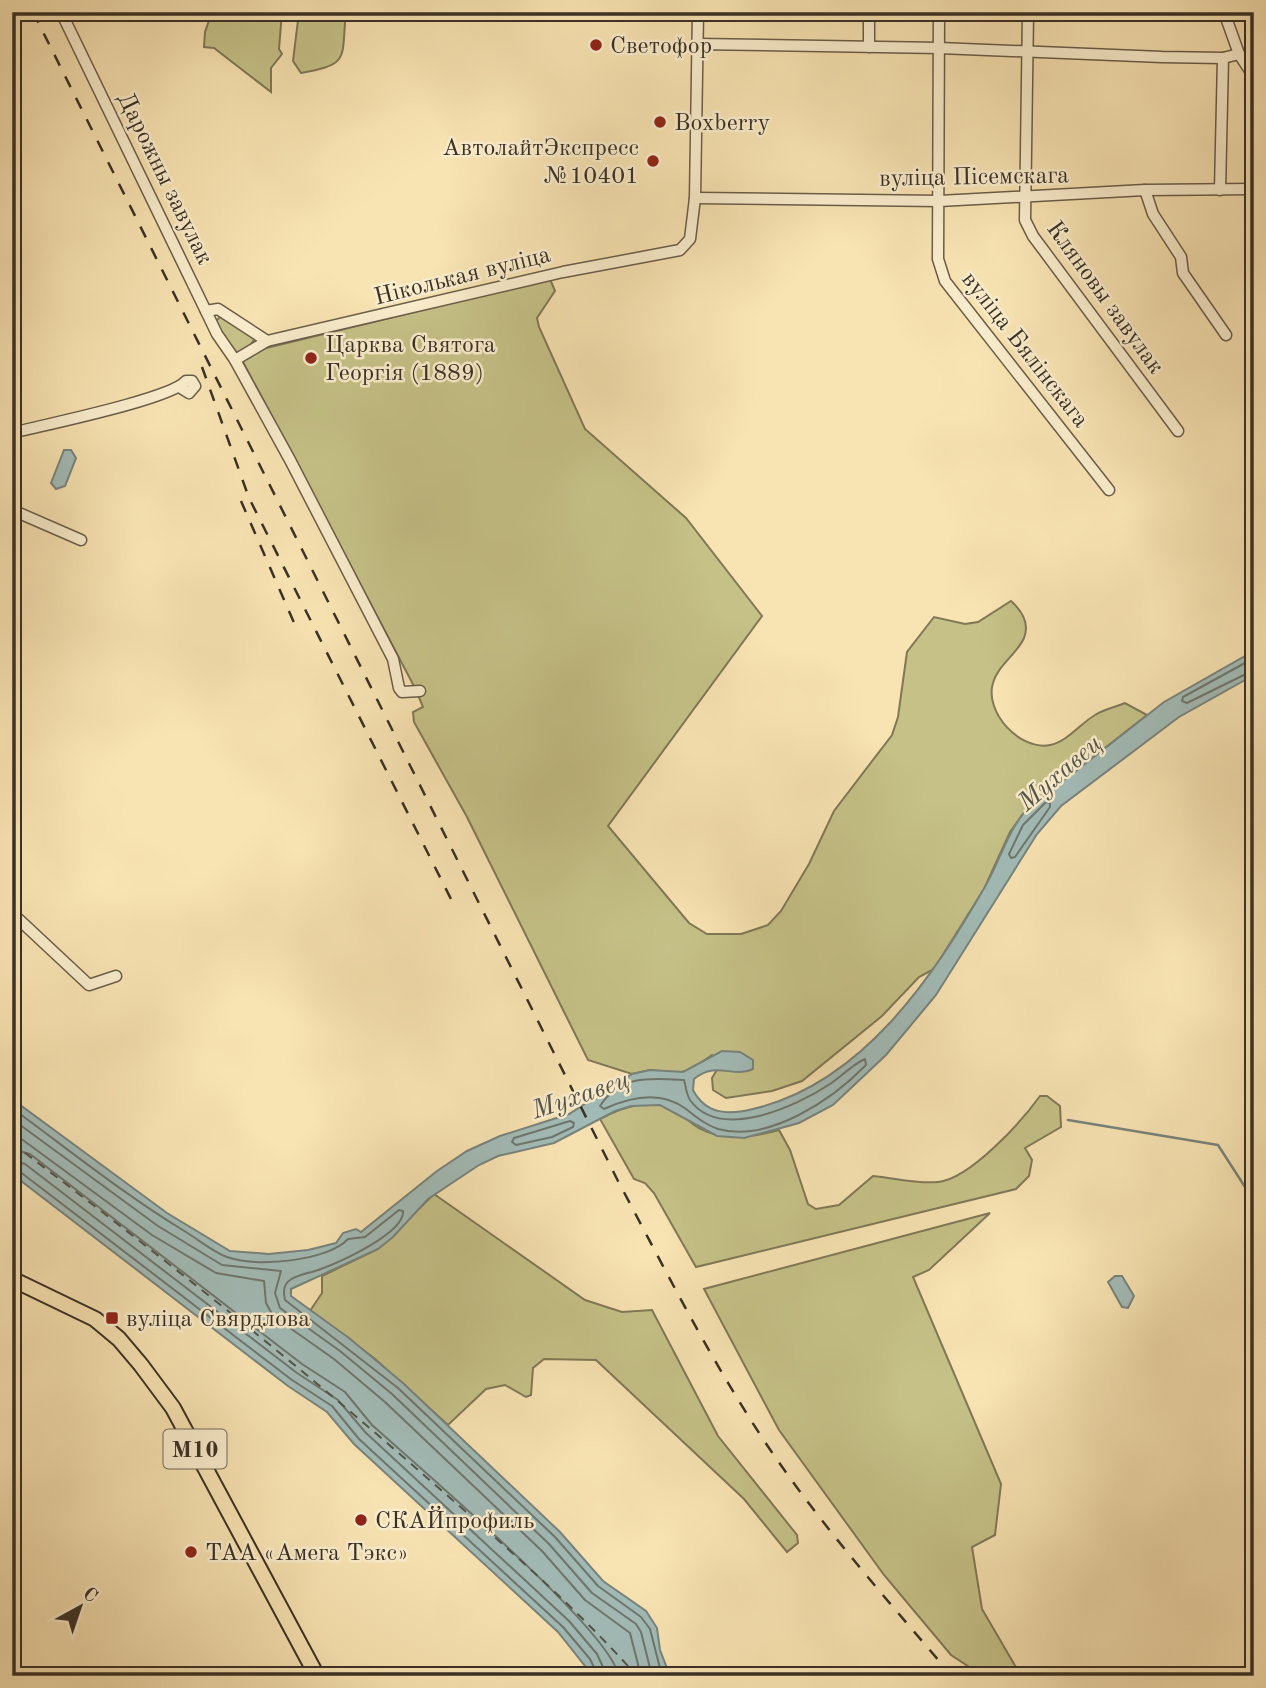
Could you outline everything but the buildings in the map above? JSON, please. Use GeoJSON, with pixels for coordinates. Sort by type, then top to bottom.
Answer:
{"type":"FeatureCollection","features":[{"type":"Feature","properties":{"kind":"main road","name":"М10"},"geometry":{"type":"LineString","coordinates":[[12,1279],[95,1318],[119,1339],[141,1365],[173,1408],[317,1676]]}},
{"type":"Feature","properties":{"kind":"street","name":"Дарожны завулак"},"geometry":{"type":"LineString","coordinates":[[61,12],[217,334],[235,360],[290,460],[393,659],[399,688],[402,692],[420,691]]}},
{"type":"Feature","properties":{"kind":"street","name":"Ніколькая вуліца"},"geometry":{"type":"LineString","coordinates":[[235,360],[267,341],[563,272],[670,254],[686,247],[690,239],[695,198],[698,12]]}},
{"type":"Feature","properties":{"kind":"street"},"geometry":{"type":"LineString","coordinates":[[869,12],[869,47]]}},
{"type":"Feature","properties":{"kind":"street","name":"вуліца Бялінскага"},"geometry":{"type":"LineString","coordinates":[[939,12],[938,259],[945,281],[1109,490]]}},
{"type":"Feature","properties":{"kind":"street","name":"Кляновы завулак"},"geometry":{"type":"LineString","coordinates":[[1028,12],[1025,198],[1028,228],[1178,430]]}},
{"type":"Feature","properties":{"kind":"street"},"geometry":{"type":"LineString","coordinates":[[1224,12],[1239,54],[1254,77]]}},
{"type":"Feature","properties":{"kind":"street"},"geometry":{"type":"LineString","coordinates":[[697,44],[939,48],[1026,54],[1223,58],[1239,54]]}},
{"type":"Feature","properties":{"kind":"street"},"geometry":{"type":"LineString","coordinates":[[1220,190],[1223,58]]}},
{"type":"Feature","properties":{"kind":"street","name":"вуліца Пісемскага"},"geometry":{"type":"LineString","coordinates":[[695,198],[939,201],[1145,190],[1254,189]]}},
{"type":"Feature","properties":{"kind":"street"},"geometry":{"type":"LineString","coordinates":[[1145,190],[1153,214],[1181,257],[1183,273],[1226,335]]}},
{"type":"Feature","properties":{"kind":"street"},"geometry":{"type":"LineString","coordinates":[[206,311],[218,309],[267,341]]}},
{"type":"Feature","properties":{"kind":"street"},"geometry":{"type":"LineString","coordinates":[[12,433],[181,388]]}},
{"type":"Feature","properties":{"kind":"street"},"geometry":{"type":"LineString","coordinates":[[12,509],[81,540]]}},
{"type":"Feature","properties":{"kind":"street"},"geometry":{"type":"LineString","coordinates":[[12,913],[89,985],[116,976]]}},
{"type":"Feature","properties":{"kind":"shaded area"},"geometry":{"type":"Polygon","coordinates":[[[212,12],[282,12],[279,49],[282,54],[271,68],[271,92],[214,48],[204,47],[205,32],[212,12]]]}},
{"type":"Feature","properties":{"kind":"shaded area"},"geometry":{"type":"Polygon","coordinates":[[[299,12],[346,12],[343,50],[336,62],[301,73],[293,61],[299,12]]]}},
{"type":"Feature","properties":{"kind":"shaded area"},"geometry":{"type":"Polygon","coordinates":[[[550,279],[555,291],[537,318],[539,327],[585,429],[686,518],[762,616],[608,826],[689,923],[707,934],[741,934],[768,925],[781,911],[809,864],[834,811],[892,735],[898,717],[907,652],[934,617],[965,624],[978,622],[1011,601],[1018,608],[1024,617],[1026,632],[1017,649],[995,677],[992,694],[999,717],[1016,736],[1027,742],[1039,745],[1056,743],[1090,718],[1125,703],[1147,715],[1026,810],[1010,832],[984,889],[934,969],[919,977],[882,1016],[802,1081],[772,1091],[726,1098],[713,1090],[712,1078],[718,1068],[727,1069],[712,1055],[690,1070],[677,1073],[650,1070],[632,1074],[588,1060],[467,817],[414,722],[413,712],[423,707],[416,690],[242,360],[254,351],[550,279]]]}},
{"type":"Feature","properties":{"kind":"shaded area"},"geometry":{"type":"Polygon","coordinates":[[[221,316],[256,336],[247,349],[233,353],[215,322],[221,316]]]}},
{"type":"Feature","properties":{"kind":"shaded area"},"geometry":{"type":"Polygon","coordinates":[[[1040,1096],[1047,1096],[1060,1106],[1061,1127],[1025,1148],[1032,1160],[1029,1176],[1016,1189],[696,1267],[654,1193],[645,1183],[634,1179],[600,1119],[628,1107],[648,1104],[667,1107],[699,1128],[718,1135],[749,1136],[779,1130],[790,1150],[808,1204],[816,1209],[839,1205],[873,1176],[938,1182],[965,1171],[1021,1120],[1040,1096]]]}},
{"type":"Feature","properties":{"kind":"shaded area"},"geometry":{"type":"Polygon","coordinates":[[[434,1194],[585,1300],[622,1312],[652,1310],[718,1436],[797,1535],[798,1543],[787,1552],[744,1499],[596,1360],[544,1359],[533,1368],[531,1395],[526,1397],[505,1385],[486,1389],[448,1425],[374,1358],[310,1311],[322,1293],[322,1276],[378,1249],[434,1194]]]}},
{"type":"Feature","properties":{"kind":"shaded area"},"geometry":{"type":"Polygon","coordinates":[[[990,1213],[929,1270],[913,1277],[1001,1484],[995,1535],[972,1547],[982,1609],[1021,1676],[983,1676],[951,1655],[884,1575],[779,1430],[704,1289],[990,1213]]]}},
{"type":"Feature","properties":{"kind":"water"},"geometry":{"type":"Polygon","coordinates":[[[64,450],[71,450],[76,458],[65,486],[56,489],[51,483],[64,450]]]}},
{"type":"Feature","properties":{"kind":"water"},"geometry":{"type":"Polygon","coordinates":[[[1254,651],[1254,675],[1179,717],[1061,806],[1037,834],[936,995],[886,1055],[833,1105],[799,1123],[744,1138],[717,1136],[660,1105],[631,1106],[615,1111],[554,1143],[498,1156],[479,1165],[428,1199],[393,1237],[378,1249],[291,1289],[291,1296],[349,1338],[403,1383],[560,1532],[603,1581],[646,1611],[657,1628],[660,1650],[670,1676],[593,1676],[558,1632],[354,1444],[327,1412],[288,1386],[12,1174],[12,1099],[167,1213],[230,1251],[269,1254],[308,1250],[336,1243],[343,1233],[356,1229],[361,1232],[437,1171],[467,1151],[500,1136],[569,1114],[632,1074],[650,1070],[683,1072],[722,1051],[740,1052],[753,1060],[753,1069],[746,1072],[710,1071],[694,1079],[693,1090],[704,1104],[711,1109],[735,1112],[792,1096],[828,1076],[861,1051],[891,1022],[918,989],[965,920],[1026,810],[1164,702],[1254,651]]]}},
{"type":"Feature","properties":{"kind":"water"},"geometry":{"type":"Polygon","coordinates":[[[1115,1276],[1122,1276],[1134,1296],[1128,1308],[1122,1307],[1108,1282],[1115,1276]]]}},
{"type":"Feature","properties":{"kind":"waterway"},"geometry":{"type":"LineString","coordinates":[[1068,1120],[1218,1145],[1254,1201]]}},
{"type":"Feature","properties":{"kind":"ferry route"},"geometry":{"type":"LineString","coordinates":[[12,1143],[222,1306],[375,1432],[534,1573],[587,1623],[637,1676]]}},
{"type":"Feature","properties":{"kind":"railway"},"geometry":{"type":"LineString","coordinates":[[33,12],[618,1181],[690,1316],[748,1416],[790,1478],[858,1565],[952,1676]]}},
{"type":"Feature","properties":{"kind":"railway"},"geometry":{"type":"LineString","coordinates":[[202,367],[249,498],[452,901]]}},
{"type":"Feature","properties":{"kind":"railway"},"geometry":{"type":"LineString","coordinates":[[241,501],[295,625]]}},
{"type":"Feature","properties":{"kind":"place","name":"Светофор"},"geometry":{"type":"Point","coordinates":[596,45]}},
{"type":"Feature","properties":{"kind":"place","name":"Boxberry"},"geometry":{"type":"Point","coordinates":[660,122]}},
{"type":"Feature","properties":{"kind":"place","name":"АвтолайтЭкспресс №10401"},"geometry":{"type":"Point","coordinates":[653,161]}},
{"type":"Feature","properties":{"kind":"place","name":"Царква Святога Георгія (1889)"},"geometry":{"type":"Point","coordinates":[311,358]}},
{"type":"Feature","properties":{"kind":"place","name":"вуліца Свярдлова"},"geometry":{"type":"Point","coordinates":[112,1318]}},
{"type":"Feature","properties":{"kind":"place","name":"СКАЙпрофиль"},"geometry":{"type":"Point","coordinates":[361,1520]}},
{"type":"Feature","properties":{"kind":"place","name":"ТАА «Амега Тэкс»"},"geometry":{"type":"Point","coordinates":[191,1552]}},
{"type":"Feature","properties":{"kind":"water label","name":"Мухавец"},"geometry":{"type":"Point","coordinates":[1059,772]}},
{"type":"Feature","properties":{"kind":"water label","name":"Мухавец"},"geometry":{"type":"Point","coordinates":[580,1094]}}]}
